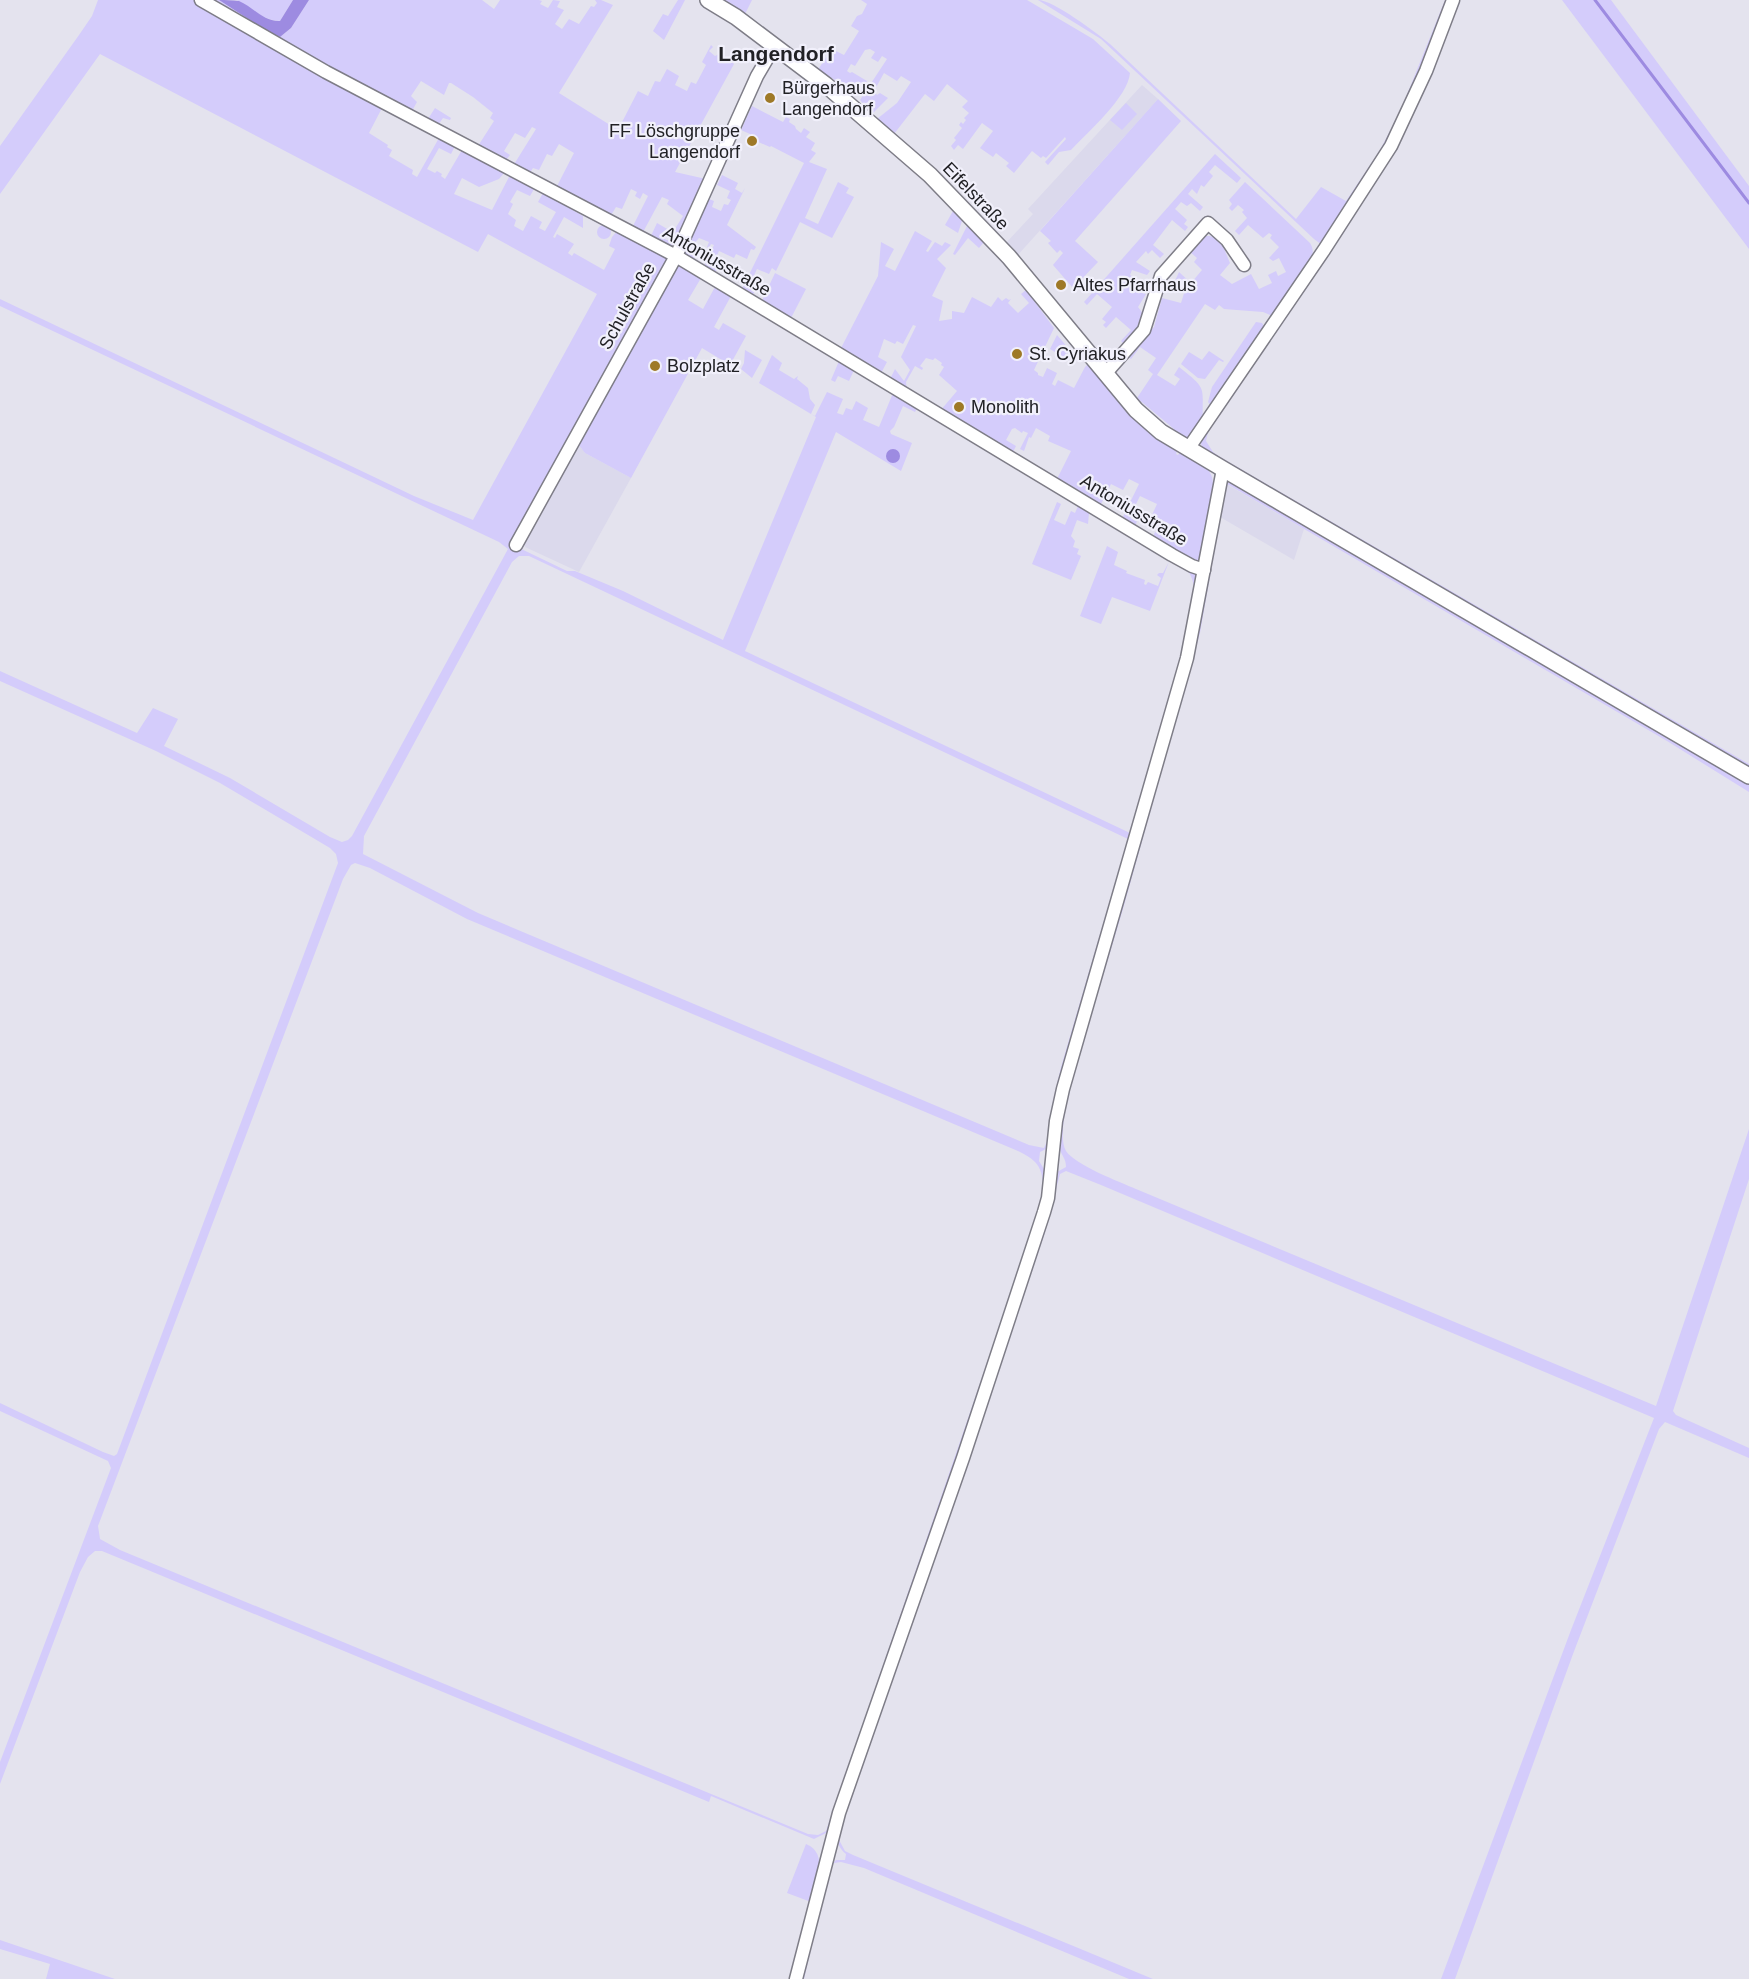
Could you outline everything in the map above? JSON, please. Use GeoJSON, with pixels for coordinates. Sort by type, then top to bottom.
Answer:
{"type":"FeatureCollection","features":[{"type":"Feature","properties":{"kind":"main road","name":"Eifelstraße"},"geometry":{"type":"LineString","coordinates":[[708,0],[736,17],[842,99],[946,191],[1009,257],[1147,421],[1188,449],[1749,776]]}},
{"type":"Feature","properties":{"kind":"street","name":"Antoniusstraße"},"geometry":{"type":"LineString","coordinates":[[201,0],[317,67],[676,256],[1172,555],[1204,570]]}},
{"type":"Feature","properties":{"kind":"street"},"geometry":{"type":"LineString","coordinates":[[1188,449],[1324,250],[1391,146],[1426,71],[1453,0]]}},
{"type":"Feature","properties":{"kind":"street","name":"Schulstraße"},"geometry":{"type":"LineString","coordinates":[[516,545],[676,256],[758,76],[774,47]]}},
{"type":"Feature","properties":{"kind":"street"},"geometry":{"type":"LineString","coordinates":[[1106,374],[1144,330],[1161,276],[1208,223],[1227,240],[1244,265]]}},
{"type":"Feature","properties":{"kind":"street"},"geometry":{"type":"LineString","coordinates":[[796,1979],[838,1813],[960,1468],[1039,1232],[1048,1198],[1054,1137],[1063,1089],[1187,658],[1223,469]]}},
{"type":"Feature","properties":{"kind":"shaded area"},"geometry":{"type":"Polygon","coordinates":[[[98,0],[196,0],[259,38],[381,105],[382,108],[369,133],[388,145],[387,147],[392,150],[389,156],[413,170],[412,174],[417,177],[439,138],[455,146],[451,154],[439,148],[427,169],[435,173],[437,171],[445,179],[462,150],[504,173],[499,179],[479,187],[462,178],[454,194],[492,210],[510,175],[534,189],[530,196],[517,190],[510,202],[513,204],[508,214],[516,220],[514,226],[523,231],[531,216],[542,222],[539,228],[545,231],[556,212],[538,202],[543,193],[583,216],[583,228],[564,217],[553,237],[555,238],[557,234],[574,244],[568,253],[572,256],[574,253],[604,270],[615,249],[609,246],[617,231],[628,236],[629,234],[666,253],[668,261],[665,269],[513,545],[567,571],[575,571],[623,591],[723,640],[816,417],[759,383],[772,355],[782,363],[779,370],[794,379],[798,376],[797,379],[808,388],[810,399],[815,405],[811,414],[815,416],[827,392],[843,399],[837,413],[843,415],[846,408],[852,410],[856,401],[868,408],[863,420],[879,427],[893,393],[917,408],[915,412],[903,406],[890,431],[891,434],[912,443],[901,471],[836,432],[745,651],[1130,833],[1183,651],[1194,586],[1189,572],[1170,559],[1195,572],[1199,582],[1185,656],[1057,1101],[1048,1148],[1040,1152],[1039,1161],[1044,1169],[1046,1183],[1036,1228],[970,1427],[830,1831],[814,1839],[711,1796],[709,1802],[102,1551],[95,1551],[88,1557],[80,1572],[0,1784],[0,1762],[111,1468],[108,1461],[0,1411],[0,1403],[103,1452],[114,1456],[117,1454],[338,863],[336,854],[330,848],[220,783],[156,751],[0,681],[0,671],[137,733],[153,708],[178,719],[164,746],[230,778],[342,842],[352,836],[508,549],[499,542],[0,306],[0,299],[414,496],[473,520],[597,294],[488,234],[478,252],[100,54],[0,194],[0,146],[92,16],[98,0]],[[519,556],[512,562],[364,836],[363,854],[478,913],[1029,1145],[1044,1148],[1048,1139],[1052,1106],[1061,1067],[1128,839],[529,556],[519,556]],[[355,863],[351,865],[343,879],[98,1526],[100,1539],[120,1550],[808,1834],[818,1835],[826,1831],[1029,1241],[1043,1190],[1040,1170],[1033,1160],[1018,1151],[467,919],[370,868],[355,863]]]}},
{"type":"Feature","properties":{"kind":"shaded area"},"geometry":{"type":"Polygon","coordinates":[[[205,0],[219,0],[280,37],[291,28],[309,0],[482,0],[494,9],[500,0],[539,0],[542,1],[540,4],[548,8],[553,0],[560,1],[557,7],[564,10],[555,24],[562,29],[569,19],[579,24],[591,6],[594,7],[597,3],[595,0],[601,0],[613,5],[559,93],[618,130],[638,91],[648,96],[655,81],[660,82],[667,69],[679,76],[675,85],[687,91],[691,82],[696,84],[706,65],[702,62],[711,45],[713,47],[709,51],[715,56],[721,53],[723,55],[720,61],[723,62],[726,57],[734,64],[675,172],[706,179],[677,243],[667,247],[650,238],[657,223],[669,230],[666,230],[663,236],[666,240],[671,240],[674,235],[673,232],[683,216],[667,204],[669,200],[662,197],[642,234],[632,228],[648,196],[643,193],[640,199],[635,196],[637,192],[631,189],[622,209],[616,207],[610,217],[556,188],[574,153],[559,144],[552,156],[547,154],[539,170],[533,168],[529,174],[513,166],[536,129],[532,127],[525,138],[515,133],[504,151],[510,155],[503,160],[478,146],[494,121],[490,118],[493,113],[451,83],[444,95],[421,81],[411,96],[417,102],[412,111],[399,107],[205,0]]]}},
{"type":"Feature","properties":{"kind":"shaded area"},"geometry":{"type":"Polygon","coordinates":[[[219,0],[239,1],[264,17],[280,21],[293,0],[309,0],[291,28],[280,37],[219,0]]]}},
{"type":"Feature","properties":{"kind":"shaded area"},"geometry":{"type":"Polygon","coordinates":[[[237,0],[293,0],[280,21],[263,16],[237,0]]]}},
{"type":"Feature","properties":{"kind":"shaded area"},"geometry":{"type":"Polygon","coordinates":[[[678,0],[685,0],[664,40],[653,31],[663,14],[668,16],[678,0]]]}},
{"type":"Feature","properties":{"kind":"shaded area"},"geometry":{"type":"Polygon","coordinates":[[[722,0],[752,0],[745,14],[722,0]]]}},
{"type":"Feature","properties":{"kind":"shaded area"},"geometry":{"type":"Polygon","coordinates":[[[861,0],[1027,0],[1093,39],[1130,73],[1128,82],[1106,114],[1071,150],[1059,152],[1048,165],[1045,162],[1066,139],[1065,137],[1046,158],[1043,156],[1041,158],[1032,151],[1014,173],[1006,166],[1009,163],[996,153],[993,157],[980,148],[993,131],[982,123],[963,149],[958,145],[954,150],[951,146],[962,128],[959,125],[961,122],[963,124],[966,120],[964,118],[969,113],[962,107],[968,101],[947,84],[934,101],[925,94],[894,134],[877,119],[897,103],[911,82],[901,76],[897,81],[884,73],[874,91],[877,95],[880,93],[888,98],[872,114],[860,100],[887,59],[882,56],[878,62],[871,58],[875,52],[870,49],[865,50],[855,66],[851,64],[847,71],[867,81],[855,95],[820,71],[819,68],[832,49],[844,55],[859,31],[851,26],[857,16],[862,14],[867,4],[861,0]]]}},
{"type":"Feature","properties":{"kind":"shaded area"},"geometry":{"type":"Polygon","coordinates":[[[1038,0],[1045,1],[1064,11],[1110,44],[1296,219],[1321,187],[1346,201],[1379,152],[1400,112],[1445,0],[1450,0],[1398,128],[1322,245],[1101,39],[1038,0]]]}},
{"type":"Feature","properties":{"kind":"shaded area"},"geometry":{"type":"Polygon","coordinates":[[[1455,0],[1459,0],[1403,137],[1208,432],[1206,441],[1213,452],[1220,457],[1749,764],[1749,770],[1210,455],[1201,445],[1200,440],[1386,160],[1455,0]]]}},
{"type":"Feature","properties":{"kind":"shaded area"},"geometry":{"type":"Polygon","coordinates":[[[1562,0],[1611,0],[1749,186],[1749,249],[1562,0]]]}},
{"type":"Feature","properties":{"kind":"shaded area"},"geometry":{"type":"Polygon","coordinates":[[[1142,85],[1158,99],[1017,256],[1006,243],[1033,214],[1028,209],[1142,85]]]}},
{"type":"Feature","properties":{"kind":"shaded area"},"geometry":{"type":"Polygon","coordinates":[[[1158,99],[1181,121],[1075,241],[1098,262],[1073,288],[1053,265],[1063,253],[1060,250],[1057,253],[1048,243],[1051,241],[1040,231],[1158,99]]]}},
{"type":"Feature","properties":{"kind":"shaded area"},"geometry":{"type":"Polygon","coordinates":[[[1126,103],[1137,114],[1122,130],[1110,120],[1126,103]]]}},
{"type":"Feature","properties":{"kind":"shaded area"},"geometry":{"type":"Polygon","coordinates":[[[752,106],[783,122],[786,117],[790,119],[789,122],[801,133],[804,128],[810,132],[806,137],[815,143],[811,150],[816,153],[809,162],[827,169],[805,218],[818,224],[838,182],[849,188],[846,193],[854,197],[832,238],[800,222],[776,271],[772,268],[769,274],[757,269],[749,286],[756,290],[751,297],[741,291],[804,163],[771,146],[749,138],[750,134],[741,130],[752,106]]]}},
{"type":"Feature","properties":{"kind":"shaded area"},"geometry":{"type":"Polygon","coordinates":[[[435,108],[451,118],[450,120],[443,118],[438,125],[428,119],[435,108]]]}},
{"type":"Feature","properties":{"kind":"shaded area"},"geometry":{"type":"Polygon","coordinates":[[[1215,154],[1241,178],[1237,183],[1215,165],[1209,172],[1213,176],[1204,187],[1201,185],[1197,194],[1192,189],[1188,194],[1203,207],[1200,211],[1191,203],[1187,206],[1181,202],[1175,209],[1187,220],[1184,224],[1188,227],[1185,231],[1172,220],[1153,245],[1164,254],[1160,258],[1152,250],[1148,254],[1146,251],[1136,262],[1150,271],[1147,275],[1132,270],[1130,275],[1133,277],[1130,289],[1146,294],[1138,307],[1144,315],[1140,327],[1125,345],[1121,341],[1131,330],[1116,317],[1106,328],[1103,325],[1106,322],[1102,319],[1112,307],[1097,294],[1087,305],[1084,302],[1215,154]]]}},
{"type":"Feature","properties":{"kind":"shaded area"},"geometry":{"type":"Polygon","coordinates":[[[722,175],[738,183],[735,189],[742,193],[745,188],[727,225],[756,247],[754,250],[751,249],[747,259],[736,254],[734,258],[719,251],[712,266],[717,269],[714,275],[703,269],[714,245],[711,244],[709,248],[707,247],[709,242],[699,238],[692,246],[690,254],[695,257],[693,262],[687,259],[685,252],[709,199],[714,201],[712,207],[721,211],[724,204],[728,205],[731,200],[727,198],[730,191],[717,185],[722,175]]]}},
{"type":"Feature","properties":{"kind":"shaded area"},"geometry":{"type":"Polygon","coordinates":[[[1245,182],[1310,243],[1313,250],[1311,261],[1275,317],[1263,312],[1224,309],[1219,305],[1215,310],[1205,304],[1157,375],[1175,386],[1180,379],[1174,375],[1179,367],[1196,381],[1202,390],[1203,422],[1186,439],[1173,432],[1174,429],[1137,398],[1153,374],[1148,370],[1156,358],[1140,347],[1131,359],[1127,356],[1154,327],[1162,298],[1181,303],[1186,287],[1174,283],[1179,272],[1191,283],[1202,270],[1194,262],[1197,258],[1190,252],[1206,236],[1216,238],[1222,245],[1230,263],[1220,275],[1232,284],[1251,274],[1259,289],[1272,283],[1268,275],[1276,271],[1278,276],[1286,272],[1279,258],[1273,261],[1269,258],[1279,247],[1270,238],[1272,235],[1269,233],[1263,238],[1248,225],[1239,235],[1235,231],[1247,218],[1242,212],[1244,210],[1238,205],[1232,211],[1229,208],[1232,204],[1229,200],[1245,182]]]}},
{"type":"Feature","properties":{"kind":"shaded area"},"geometry":{"type":"Polygon","coordinates":[[[953,211],[962,221],[958,233],[945,225],[953,211]]]}},
{"type":"Feature","properties":{"kind":"shaded area"},"geometry":{"type":"Polygon","coordinates":[[[601,225],[607,225],[611,232],[607,239],[601,239],[597,235],[597,229],[601,225]]]}},
{"type":"Feature","properties":{"kind":"shaded area"},"geometry":{"type":"Polygon","coordinates":[[[967,226],[984,242],[979,248],[968,238],[955,255],[953,254],[967,226]]]}},
{"type":"Feature","properties":{"kind":"shaded area"},"geometry":{"type":"Polygon","coordinates":[[[915,231],[932,241],[926,251],[928,252],[935,242],[942,246],[945,242],[951,245],[937,259],[946,268],[932,296],[943,301],[939,321],[952,319],[952,311],[964,313],[972,297],[991,307],[998,297],[1002,301],[1006,298],[1011,299],[1008,303],[1018,313],[1029,303],[1021,294],[1026,290],[1054,328],[1034,370],[1038,375],[1043,377],[1047,368],[1057,373],[1052,384],[1055,386],[1058,380],[1074,388],[1089,363],[1135,418],[1152,434],[1178,449],[1176,454],[1178,455],[1181,451],[1207,468],[1213,484],[1200,560],[1195,562],[1152,540],[1155,532],[1170,540],[1176,527],[1152,515],[1157,504],[1140,496],[1130,516],[1131,519],[1137,520],[1135,529],[1121,521],[1139,484],[1129,479],[1123,490],[1111,484],[1099,508],[1056,481],[1071,451],[1048,441],[1050,436],[1036,428],[1031,438],[1029,437],[1024,451],[1020,449],[1028,433],[1012,429],[1006,440],[1016,446],[1012,454],[940,411],[957,391],[939,375],[944,367],[935,358],[933,360],[926,358],[920,366],[922,370],[915,366],[906,382],[907,391],[889,381],[895,369],[904,381],[910,370],[901,357],[916,326],[913,325],[903,344],[897,341],[895,344],[884,339],[878,357],[887,362],[880,375],[840,350],[878,276],[881,242],[894,249],[885,266],[895,271],[915,231]]]}},
{"type":"Feature","properties":{"kind":"shaded area"},"geometry":{"type":"Polygon","coordinates":[[[678,264],[701,278],[688,300],[703,309],[715,287],[731,296],[714,327],[719,330],[723,323],[746,336],[730,365],[702,348],[631,478],[585,453],[578,444],[678,264]]]}},
{"type":"Feature","properties":{"kind":"shaded area"},"geometry":{"type":"Polygon","coordinates":[[[775,273],[806,289],[790,320],[761,303],[775,273]]]}},
{"type":"Feature","properties":{"kind":"shaded area"},"geometry":{"type":"Polygon","coordinates":[[[1256,322],[1262,323],[1265,328],[1212,407],[1208,402],[1212,387],[1256,322]]]}},
{"type":"Feature","properties":{"kind":"shaded area"},"geometry":{"type":"Polygon","coordinates":[[[1057,335],[1069,349],[1065,358],[1050,349],[1057,335]]]}},
{"type":"Feature","properties":{"kind":"shaded area"},"geometry":{"type":"Polygon","coordinates":[[[745,350],[762,360],[752,378],[741,369],[745,350]]]}},
{"type":"Feature","properties":{"kind":"shaded area"},"geometry":{"type":"Polygon","coordinates":[[[1209,351],[1224,361],[1219,360],[1205,379],[1198,378],[1181,364],[1189,352],[1202,360],[1209,351]]]}},
{"type":"Feature","properties":{"kind":"shaded area"},"geometry":{"type":"Polygon","coordinates":[[[839,361],[854,370],[849,381],[838,376],[835,382],[831,380],[839,361]]]}},
{"type":"Feature","properties":{"kind":"shaded area"},"geometry":{"type":"Polygon","coordinates":[[[578,444],[585,453],[631,478],[579,572],[525,547],[523,541],[578,444]]]}},
{"type":"Feature","properties":{"kind":"shaded area"},"geometry":{"type":"Polygon","coordinates":[[[893,449],[898,451],[900,456],[898,461],[893,463],[888,461],[886,456],[888,451],[893,449]]]}},
{"type":"Feature","properties":{"kind":"shaded area"},"geometry":{"type":"Polygon","coordinates":[[[1230,482],[1234,482],[1749,783],[1749,792],[1667,741],[1227,484],[1224,485],[1230,482]]]}},
{"type":"Feature","properties":{"kind":"shaded area"},"geometry":{"type":"Polygon","coordinates":[[[1226,484],[1304,529],[1294,560],[1220,517],[1226,484]]]}},
{"type":"Feature","properties":{"kind":"shaded area"},"geometry":{"type":"Polygon","coordinates":[[[1057,502],[1061,504],[1054,520],[1065,525],[1071,511],[1075,513],[1078,506],[1089,513],[1088,524],[1077,520],[1071,536],[1075,541],[1073,547],[1079,549],[1077,554],[1081,556],[1071,580],[1032,564],[1057,502]]]}},
{"type":"Feature","properties":{"kind":"shaded area"},"geometry":{"type":"Polygon","coordinates":[[[1221,512],[1200,633],[1123,909],[1070,1086],[1063,1129],[1066,1151],[1078,1162],[1109,1178],[1656,1406],[1749,1129],[1749,1179],[1673,1411],[1676,1415],[1749,1448],[1749,1458],[1665,1422],[1659,1429],[1573,1654],[1455,1979],[1441,1979],[1571,1630],[1654,1418],[1101,1185],[1066,1171],[1060,1174],[1044,1235],[961,1482],[845,1811],[838,1838],[845,1851],[853,1855],[1153,1979],[1129,1979],[864,1868],[841,1862],[834,1863],[829,1869],[804,1979],[800,1979],[828,1869],[836,1860],[845,1860],[846,1854],[841,1849],[837,1838],[838,1825],[844,1806],[963,1470],[1042,1233],[1057,1172],[1066,1167],[1058,1138],[1063,1103],[1183,685],[1199,622],[1217,513],[1221,512]]]}},
{"type":"Feature","properties":{"kind":"shaded area"},"geometry":{"type":"Polygon","coordinates":[[[1107,546],[1118,552],[1114,565],[1127,571],[1126,573],[1145,580],[1146,585],[1148,582],[1158,586],[1161,578],[1157,575],[1163,573],[1169,562],[1150,611],[1112,597],[1101,624],[1080,616],[1107,546]]]}},
{"type":"Feature","properties":{"kind":"shaded area"},"geometry":{"type":"Polygon","coordinates":[[[806,1844],[813,1849],[819,1862],[818,1878],[811,1902],[787,1893],[806,1844]]]}},
{"type":"Feature","properties":{"kind":"shaded area"},"geometry":{"type":"Polygon","coordinates":[[[0,1940],[115,1979],[46,1979],[50,1964],[0,1949],[0,1940]]]}},
{"type":"Feature","properties":{"kind":"waterway"},"geometry":{"type":"LineString","coordinates":[[1595,0],[1749,203]]}},
{"type":"Feature","properties":{"kind":"place","name":"Bürgerhaus Langendorf"},"geometry":{"type":"Point","coordinates":[770,98]}},
{"type":"Feature","properties":{"kind":"place","name":"FF Löschgruppe Langendorf"},"geometry":{"type":"Point","coordinates":[752,141]}},
{"type":"Feature","properties":{"kind":"place","name":"Altes Pfarrhaus"},"geometry":{"type":"Point","coordinates":[1061,285]}},
{"type":"Feature","properties":{"kind":"place","name":"St. Cyriakus"},"geometry":{"type":"Point","coordinates":[1017,354]}},
{"type":"Feature","properties":{"kind":"place","name":"Bolzplatz"},"geometry":{"type":"Point","coordinates":[655,366]}},
{"type":"Feature","properties":{"kind":"place","name":"Monolith"},"geometry":{"type":"Point","coordinates":[959,407]}},
{"type":"Feature","properties":{"kind":"district","name":"Langendorf"},"geometry":{"type":"Point","coordinates":[776,54]}}]}
